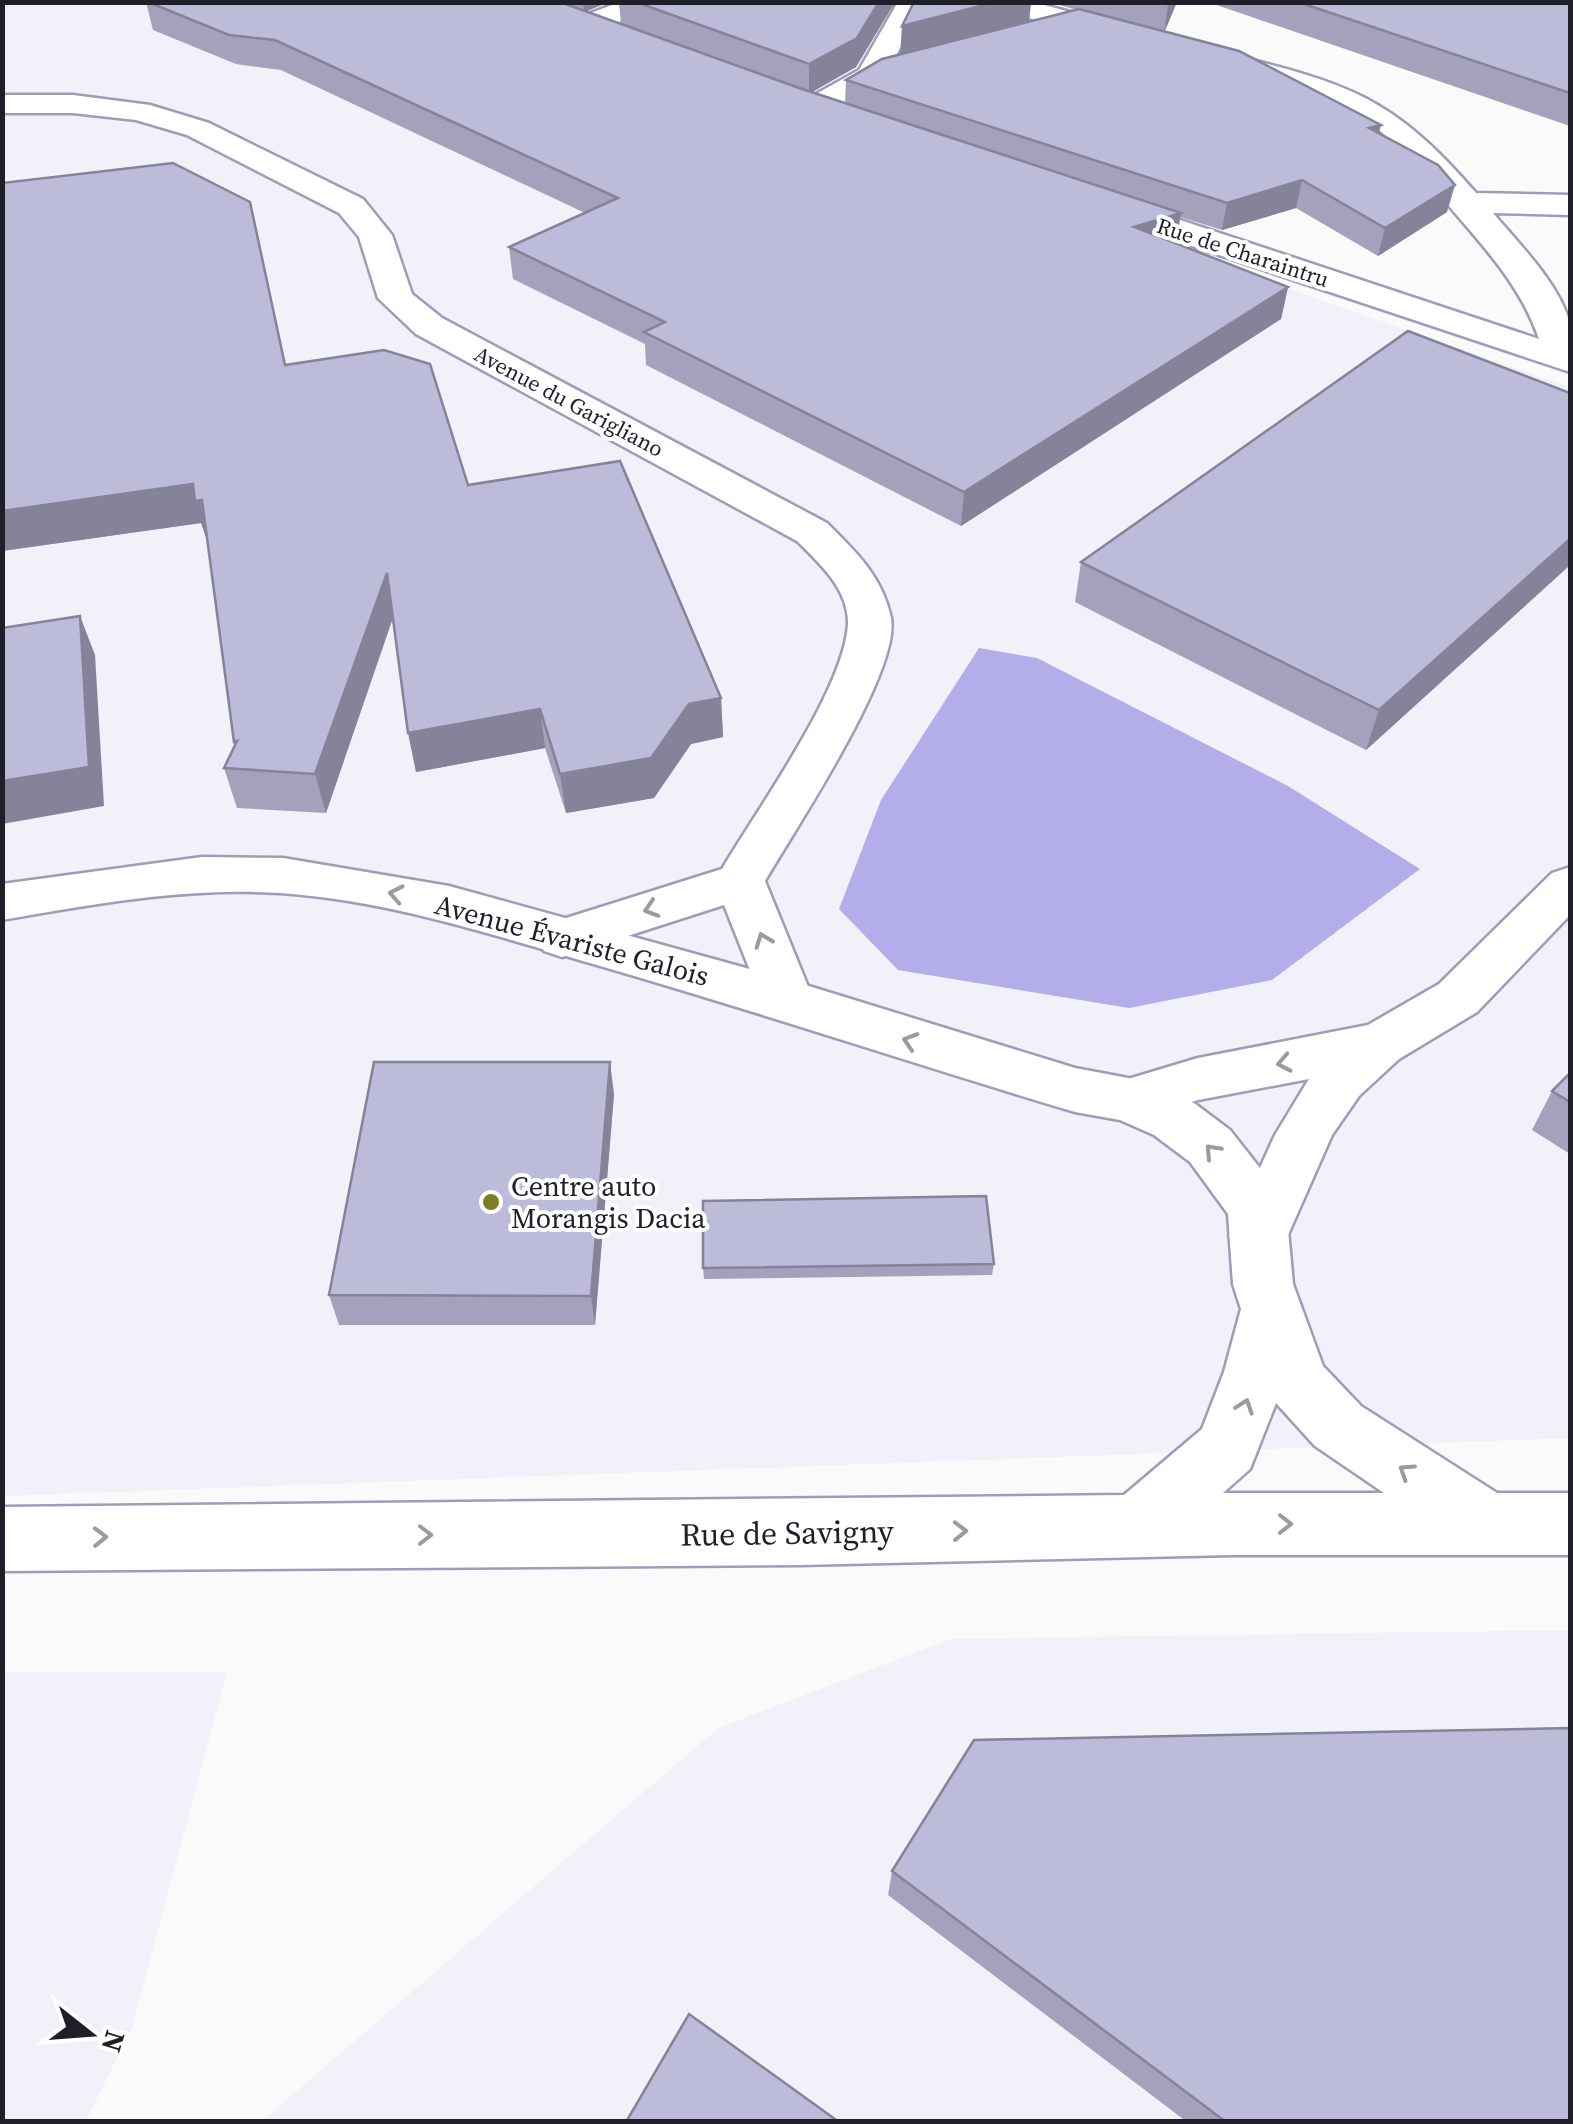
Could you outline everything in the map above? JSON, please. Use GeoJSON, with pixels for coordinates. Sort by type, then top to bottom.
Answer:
{"type":"FeatureCollection","features":[{"type":"Feature","properties":{"kind":"street"},"geometry":{"type":"LineString","coordinates":[[582,26],[647,2]]}},
{"type":"Feature","properties":{"kind":"street"},"geometry":{"type":"LineString","coordinates":[[870,76],[912,2]]}},
{"type":"Feature","properties":{"kind":"street"},"geometry":{"type":"LineString","coordinates":[[1001,3],[1149,42]]}},
{"type":"Feature","properties":{"kind":"street"},"geometry":{"type":"LineString","coordinates":[[551,14],[634,46]]}},
{"type":"Feature","properties":{"kind":"street"},"geometry":{"type":"LineString","coordinates":[[1019,37],[1075,22]]}},
{"type":"Feature","properties":{"kind":"street"},"geometry":{"type":"LineString","coordinates":[[1186,52],[1314,86],[1376,113],[1411,142],[1533,288],[1567,360]]}},
{"type":"Feature","properties":{"kind":"street"},"geometry":{"type":"LineString","coordinates":[[811,109],[870,76],[944,56]]}},
{"type":"Feature","properties":{"kind":"street"},"geometry":{"type":"LineString","coordinates":[[776,96],[846,120]]}},
{"type":"Feature","properties":{"kind":"street","name":"Avenue du Garigliano"},"geometry":{"type":"LineString","coordinates":[[2,104],[73,104],[139,111],[198,129],[351,206],[375,235],[396,298],[429,326],[812,532],[854,574],[870,621],[857,681],[740,881]]}},
{"type":"Feature","properties":{"kind":"street","name":"Rue de Charaintru"},"geometry":{"type":"LineString","coordinates":[[1074,196],[1567,360]]}},
{"type":"Feature","properties":{"kind":"street"},"geometry":{"type":"LineString","coordinates":[[1464,202],[1570,205]]}},
{"type":"Feature","properties":{"kind":"street","name":"Avenue Évariste Galois"},"geometry":{"type":"LineString","coordinates":[[2,902],[130,881],[202,874],[283,876],[448,904],[786,1000],[956,1056],[1075,1090],[1128,1100],[1174,1119],[1210,1146],[1256,1208],[1263,1284],[1297,1382],[1338,1426],[1488,1524]]}},
{"type":"Feature","properties":{"kind":"street"},"geometry":{"type":"LineString","coordinates":[[562,938],[740,881],[786,1000]]}},
{"type":"Feature","properties":{"kind":"street","name":"Avenue Évariste Galois"},"geometry":{"type":"LineString","coordinates":[[1258,1236],[1283,1192],[1302,1138],[1337,1083],[1380,1044],[1424,1022],[1458,998],[1570,885]]}},
{"type":"Feature","properties":{"kind":"street","name":"Avenue Évariste Galois"},"geometry":{"type":"LineString","coordinates":[[1128,1100],[1198,1079],[1380,1044]]}},
{"type":"Feature","properties":{"kind":"street"},"geometry":{"type":"LineString","coordinates":[[1135,1528],[1227,1448],[1256,1372],[1272,1308]]}},
{"type":"Feature","properties":{"kind":"street","name":"Rue de Savigny"},"geometry":{"type":"LineString","coordinates":[[2,1539],[1232,1524],[1570,1524]]}},
{"type":"Feature","properties":{"kind":"shaded area"},"geometry":{"type":"Polygon","coordinates":[[[2,3],[484,3],[594,46],[1570,387],[1570,1438],[3,1496],[2,3]]]}},
{"type":"Feature","properties":{"kind":"shaded area"},"geometry":{"type":"Polygon","coordinates":[[[979,648],[1037,658],[1288,786],[1420,869],[1272,980],[1129,1008],[898,970],[839,909],[881,800],[979,648]]]}},
{"type":"Feature","properties":{"kind":"shaded area"},"geometry":{"type":"Polygon","coordinates":[[[1570,1630],[1570,2121],[261,2122],[718,1728],[951,1639],[1570,1630]]]}},
{"type":"Feature","properties":{"kind":"shaded area"},"geometry":{"type":"Polygon","coordinates":[[[2,1672],[227,1672],[132,2027],[86,2121],[3,2121],[2,1672]]]}},
{"type":"Feature","properties":{"kind":"building"},"geometry":{"type":"Polygon","coordinates":[[[148,2],[560,2],[799,88],[1181,213],[1134,227],[1288,287],[964,492],[644,332],[665,322],[509,247],[618,198],[275,40],[229,35],[148,2]]]}},
{"type":"Feature","properties":{"kind":"building"},"geometry":{"type":"Polygon","coordinates":[[[636,2],[879,2],[857,38],[809,64],[636,2]]]}},
{"type":"Feature","properties":{"kind":"building"},"geometry":{"type":"Polygon","coordinates":[[[914,2],[996,2],[902,26],[914,2]]]}},
{"type":"Feature","properties":{"kind":"building"},"geometry":{"type":"Polygon","coordinates":[[[1298,2],[1570,2],[1570,93],[1298,2]]]}},
{"type":"Feature","properties":{"kind":"building"},"geometry":{"type":"Polygon","coordinates":[[[1079,9],[1239,51],[1381,125],[1369,128],[1438,165],[1455,185],[1385,228],[1302,180],[1227,203],[846,80],[882,59],[1079,9]]]}},
{"type":"Feature","properties":{"kind":"building"},"geometry":{"type":"Polygon","coordinates":[[[173,163],[250,202],[285,365],[384,350],[430,364],[468,485],[620,461],[721,698],[689,704],[651,758],[560,774],[540,709],[408,733],[387,573],[315,774],[224,768],[237,741],[234,742],[202,500],[195,501],[193,484],[2,511],[2,183],[173,163]]]}},
{"type":"Feature","properties":{"kind":"building"},"geometry":{"type":"Polygon","coordinates":[[[1408,331],[1570,393],[1570,539],[1379,710],[1081,562],[1408,331]]]}},
{"type":"Feature","properties":{"kind":"building"},"geometry":{"type":"Polygon","coordinates":[[[80,616],[89,767],[2,781],[2,628],[80,616]]]}},
{"type":"Feature","properties":{"kind":"building"},"geometry":{"type":"Polygon","coordinates":[[[374,1062],[610,1062],[591,1296],[329,1295],[374,1062]]]}},
{"type":"Feature","properties":{"kind":"building"},"geometry":{"type":"Polygon","coordinates":[[[1570,1073],[1570,1102],[1552,1091],[1570,1073]]]}},
{"type":"Feature","properties":{"kind":"building"},"geometry":{"type":"Polygon","coordinates":[[[986,1196],[994,1264],[703,1268],[703,1201],[986,1196]]]}},
{"type":"Feature","properties":{"kind":"building"},"geometry":{"type":"Polygon","coordinates":[[[1570,1728],[1570,2122],[1226,2122],[892,1871],[974,1740],[1570,1728]]]}},
{"type":"Feature","properties":{"kind":"building"},"geometry":{"type":"Polygon","coordinates":[[[689,2014],[839,2122],[626,2122],[689,2014]]]}},
{"type":"Feature","properties":{"kind":"place","name":"Centre auto Morangis Dacia"},"geometry":{"type":"Point","coordinates":[491,1202]}}]}
